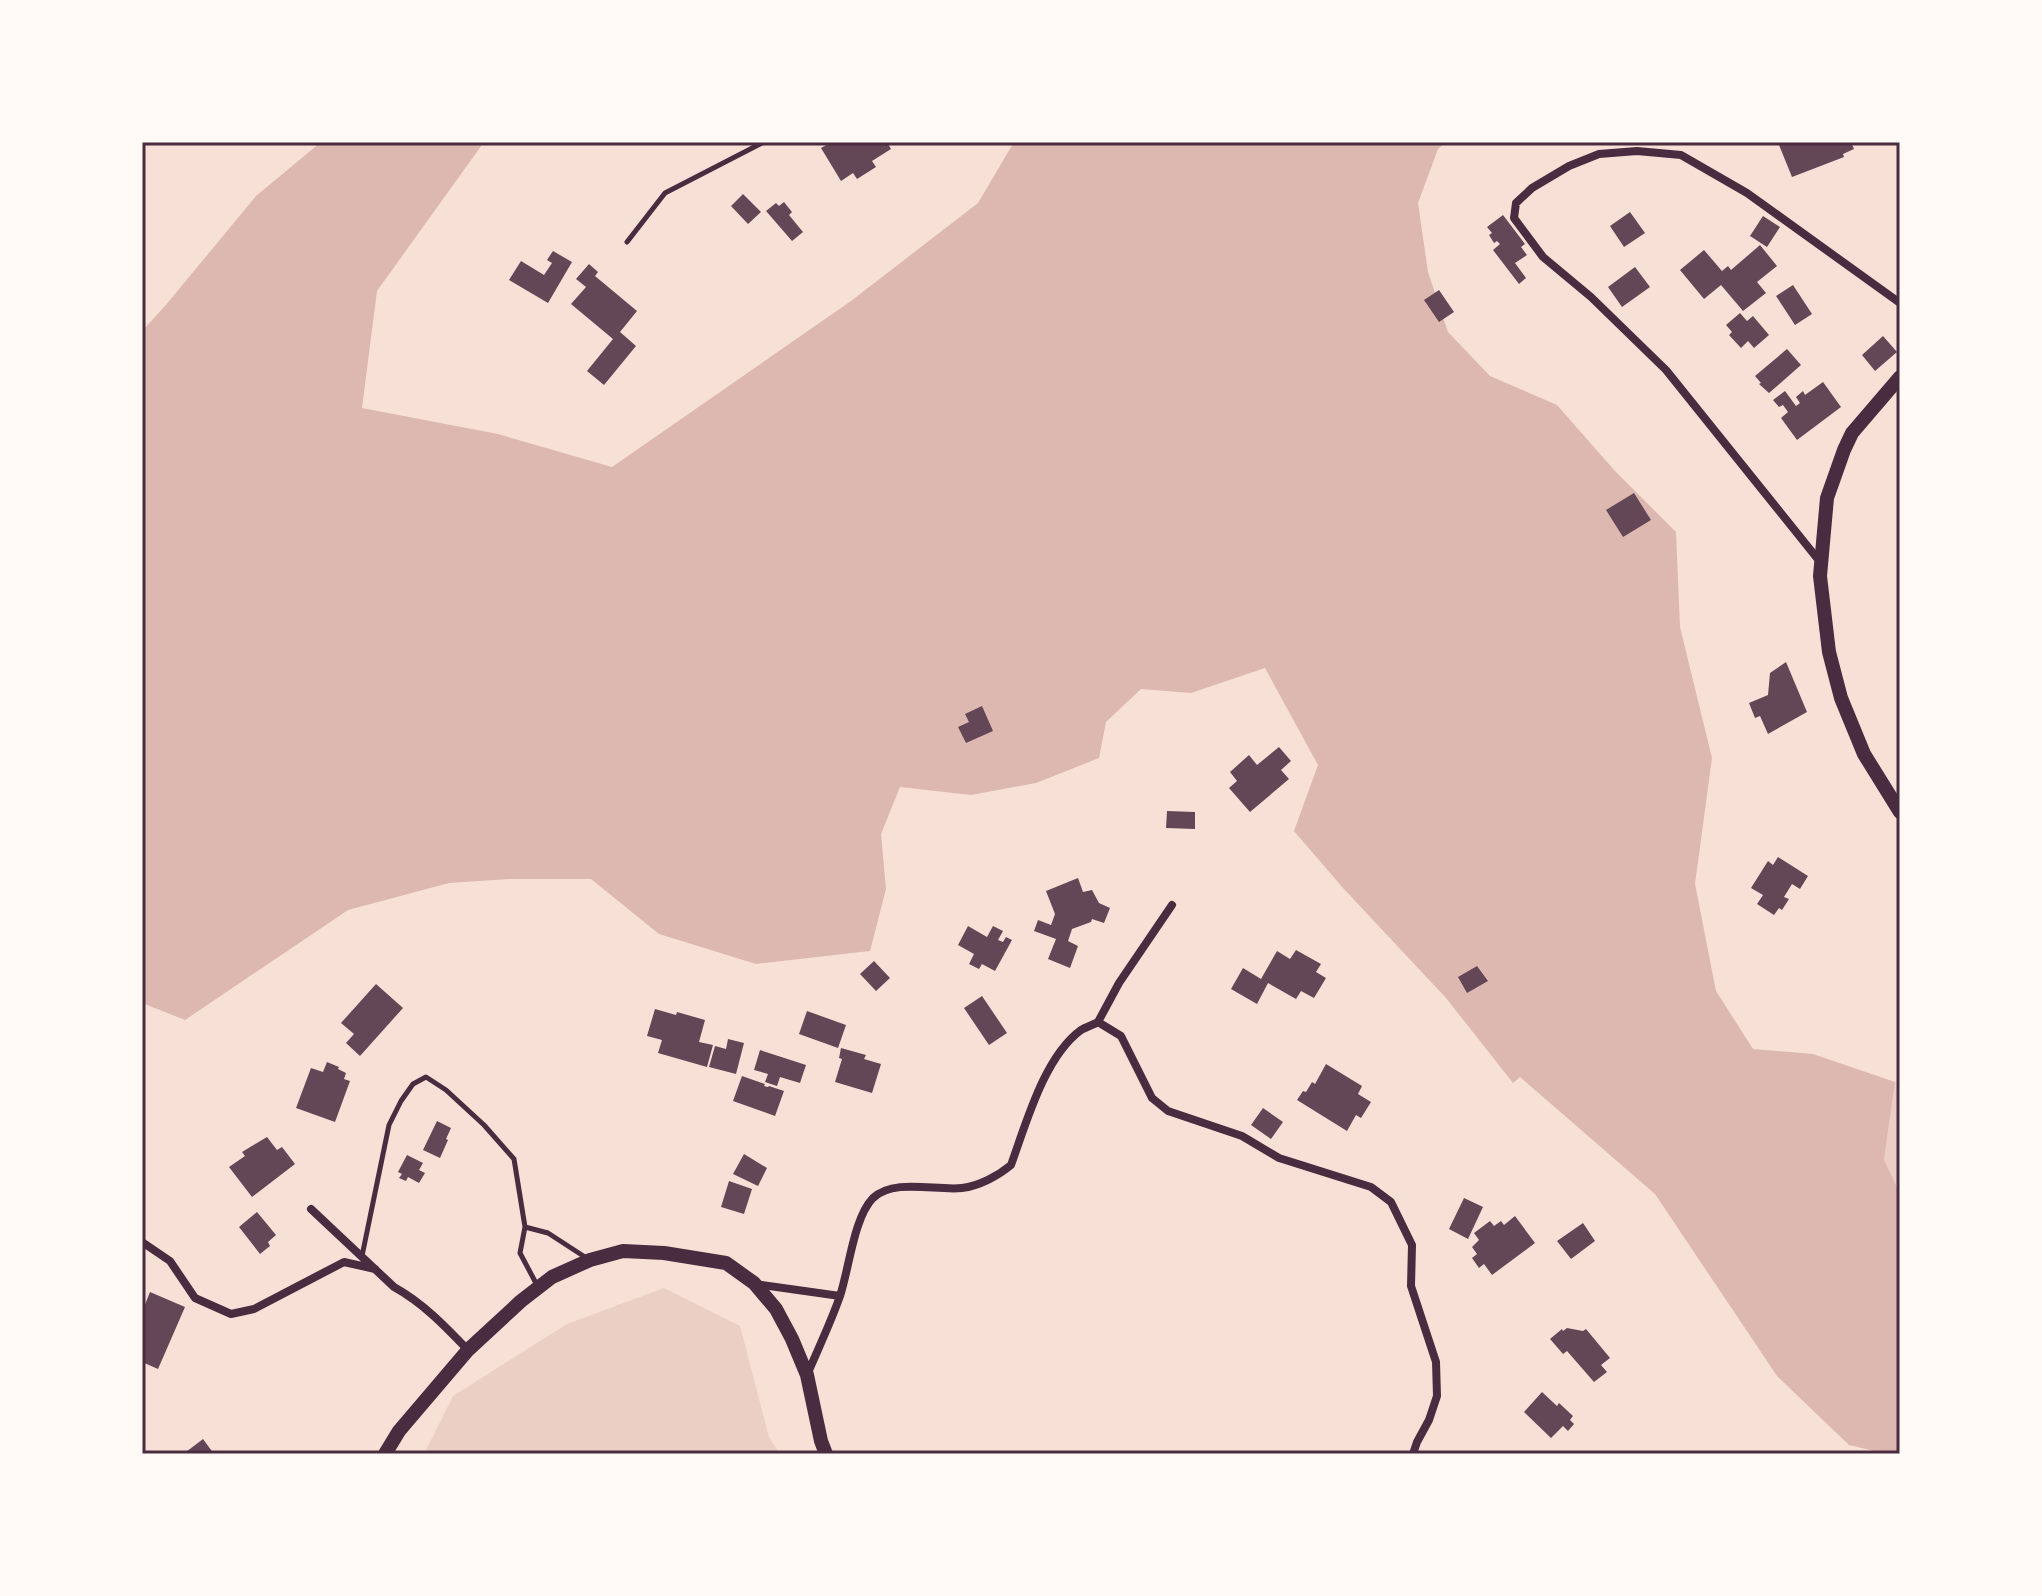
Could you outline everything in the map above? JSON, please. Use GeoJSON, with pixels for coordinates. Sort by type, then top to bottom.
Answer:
{"type":"FeatureCollection","features":[{"type":"Feature","properties":{"kind":"street"},"geometry":{"type":"LineString","coordinates":[[1821,563],[1666,370],[1591,297],[1543,257],[1514,218],[1516,203],[1544,180],[1599,154],[1637,151],[1681,155],[1747,193],[1900,303]]}},
{"type":"Feature","properties":{"kind":"street"},"geometry":{"type":"LineString","coordinates":[[1900,377],[1852,433],[1844,450],[1827,498],[1820,576],[1829,652],[1841,698],[1864,754],[1900,812]]}},
{"type":"Feature","properties":{"kind":"street"},"geometry":{"type":"LineString","coordinates":[[807,1375],[840,1296],[861,1216],[874,1197],[893,1187],[963,1188],[987,1180],[1011,1165],[1037,1092],[1061,1050],[1081,1030],[1098,1022],[1119,983],[1172,905]]}},
{"type":"Feature","properties":{"kind":"street"},"geometry":{"type":"LineString","coordinates":[[1098,1022],[1121,1036],[1152,1098],[1168,1111],[1242,1136],[1279,1158],[1371,1187],[1391,1202],[1412,1245],[1411,1286],[1436,1362],[1437,1396],[1413,1454]]}},
{"type":"Feature","properties":{"kind":"street"},"geometry":{"type":"LineString","coordinates":[[311,1209],[394,1287],[433,1314],[468,1350]]}},
{"type":"Feature","properties":{"kind":"street"},"geometry":{"type":"LineString","coordinates":[[142,1242],[170,1261],[195,1298],[231,1314],[254,1309],[344,1262],[375,1269]]}},
{"type":"Feature","properties":{"kind":"street"},"geometry":{"type":"LineString","coordinates":[[385,1454],[399,1431],[468,1350],[538,1288],[552,1277],[590,1260],[623,1251],[664,1253],[726,1263],[754,1283],[776,1309],[807,1375],[826,1454]]}},
{"type":"Feature","properties":{"kind":"street"},"geometry":{"type":"LineString","coordinates":[[754,1283],[840,1296]]}},
{"type":"Feature","properties":{"kind":"lane"},"geometry":{"type":"LineString","coordinates":[[627,242],[665,193],[764,142]]}},
{"type":"Feature","properties":{"kind":"lane"},"geometry":{"type":"LineString","coordinates":[[362,1257],[389,1125],[413,1084],[426,1077],[446,1090],[484,1125],[514,1159],[525,1227],[520,1253],[538,1288]]}},
{"type":"Feature","properties":{"kind":"lane"},"geometry":{"type":"LineString","coordinates":[[525,1227],[548,1233],[590,1260]]}},
{"type":"Feature","properties":{"kind":"shaded area"},"geometry":{"type":"Polygon","coordinates":[[[321,142],[484,142],[377,291],[362,408],[498,434],[612,467],[851,301],[978,203],[1014,142],[1446,142],[1438,149],[1418,203],[1428,272],[1448,332],[1490,376],[1557,405],[1615,471],[1676,532],[1680,627],[1712,758],[1695,884],[1716,991],[1753,1049],[1813,1054],[1895,1082],[1884,1160],[1900,1193],[1900,1454],[1849,1445],[1777,1376],[1655,1194],[1520,1077],[1513,1083],[1446,998],[1294,831],[1318,765],[1265,668],[1191,693],[1141,689],[1106,722],[1099,758],[1036,783],[971,795],[900,787],[881,834],[886,889],[870,951],[756,964],[659,934],[591,879],[449,883],[348,910],[185,1020],[142,1003],[142,331],[256,196],[321,142]]]}},
{"type":"Feature","properties":{"kind":"shaded area"},"geometry":{"type":"Polygon","coordinates":[[[1900,1080],[1900,1193],[1884,1160],[1895,1082],[1900,1080]]]}},
{"type":"Feature","properties":{"kind":"shaded area"},"geometry":{"type":"Polygon","coordinates":[[[664,1288],[740,1326],[769,1437],[780,1454],[424,1454],[453,1396],[567,1324],[664,1288]]]}},
{"type":"Feature","properties":{"kind":"building"},"geometry":{"type":"Polygon","coordinates":[[[832,142],[887,142],[891,149],[872,161],[876,167],[857,179],[853,173],[841,181],[821,148],[832,142]]]}},
{"type":"Feature","properties":{"kind":"building"},"geometry":{"type":"Polygon","coordinates":[[[1786,142],[1851,142],[1854,149],[1843,154],[1844,157],[1792,177],[1779,145],[1786,142]]]}},
{"type":"Feature","properties":{"kind":"building"},"geometry":{"type":"Polygon","coordinates":[[[743,194],[761,212],[748,224],[731,206],[743,194]]]}},
{"type":"Feature","properties":{"kind":"building"},"geometry":{"type":"Polygon","coordinates":[[[784,202],[792,212],[789,215],[803,232],[792,241],[766,211],[776,203],[779,206],[784,202]]]}},
{"type":"Feature","properties":{"kind":"building"},"geometry":{"type":"Polygon","coordinates":[[[1630,212],[1645,233],[1624,247],[1610,226],[1630,212]]]}},
{"type":"Feature","properties":{"kind":"building"},"geometry":{"type":"Polygon","coordinates":[[[1503,215],[1525,244],[1521,247],[1527,255],[1515,263],[1526,278],[1519,284],[1493,250],[1500,244],[1497,241],[1494,243],[1487,227],[1503,215]]]}},
{"type":"Feature","properties":{"kind":"building"},"geometry":{"type":"Polygon","coordinates":[[[1763,216],[1780,227],[1767,247],[1750,236],[1763,216]]]}},
{"type":"Feature","properties":{"kind":"building"},"geometry":{"type":"Polygon","coordinates":[[[1760,245],[1777,266],[1757,282],[1766,293],[1743,311],[1721,285],[1704,299],[1680,270],[1704,250],[1722,271],[1728,266],[1731,270],[1760,245]]]}},
{"type":"Feature","properties":{"kind":"building"},"geometry":{"type":"Polygon","coordinates":[[[553,251],[572,262],[548,303],[509,280],[521,261],[544,275],[552,263],[547,260],[553,251]]]}},
{"type":"Feature","properties":{"kind":"building"},"geometry":{"type":"Polygon","coordinates":[[[589,264],[598,272],[595,276],[637,311],[620,332],[636,346],[604,385],[587,371],[613,339],[571,304],[586,287],[576,279],[589,264]]]}},
{"type":"Feature","properties":{"kind":"building"},"geometry":{"type":"Polygon","coordinates":[[[1635,267],[1650,287],[1622,307],[1608,287],[1635,267]]]}},
{"type":"Feature","properties":{"kind":"building"},"geometry":{"type":"Polygon","coordinates":[[[1793,285],[1812,314],[1795,325],[1776,296],[1793,285]]]}},
{"type":"Feature","properties":{"kind":"building"},"geometry":{"type":"Polygon","coordinates":[[[1439,290],[1454,312],[1439,322],[1424,300],[1439,290]]]}},
{"type":"Feature","properties":{"kind":"building"},"geometry":{"type":"Polygon","coordinates":[[[1740,313],[1747,321],[1753,316],[1769,335],[1754,348],[1748,341],[1741,348],[1729,335],[1732,332],[1726,325],[1740,313]]]}},
{"type":"Feature","properties":{"kind":"building"},"geometry":{"type":"Polygon","coordinates":[[[1883,336],[1897,352],[1875,371],[1862,355],[1883,336]]]}},
{"type":"Feature","properties":{"kind":"building"},"geometry":{"type":"Polygon","coordinates":[[[1787,349],[1801,365],[1769,393],[1755,376],[1787,349]]]}},
{"type":"Feature","properties":{"kind":"building"},"geometry":{"type":"Polygon","coordinates":[[[1823,382],[1841,407],[1797,440],[1781,418],[1788,412],[1773,400],[1785,391],[1796,406],[1800,403],[1796,397],[1803,391],[1805,395],[1823,382]]]}},
{"type":"Feature","properties":{"kind":"building"},"geometry":{"type":"Polygon","coordinates":[[[1634,493],[1651,520],[1623,537],[1606,510],[1634,493]]]}},
{"type":"Feature","properties":{"kind":"building"},"geometry":{"type":"Polygon","coordinates":[[[1786,662],[1807,712],[1768,734],[1760,716],[1755,718],[1749,703],[1768,695],[1770,673],[1786,662]]]}},
{"type":"Feature","properties":{"kind":"building"},"geometry":{"type":"Polygon","coordinates":[[[982,706],[993,731],[966,743],[958,727],[969,722],[965,714],[982,706]]]}},
{"type":"Feature","properties":{"kind":"building"},"geometry":{"type":"Polygon","coordinates":[[[1279,747],[1291,761],[1281,770],[1289,779],[1250,812],[1229,788],[1237,781],[1230,772],[1249,755],[1257,765],[1279,747]]]}},
{"type":"Feature","properties":{"kind":"building"},"geometry":{"type":"Polygon","coordinates":[[[1167,811],[1195,812],[1195,829],[1166,828],[1167,811]]]}},
{"type":"Feature","properties":{"kind":"building"},"geometry":{"type":"Polygon","coordinates":[[[1778,857],[1808,876],[1800,889],[1792,884],[1784,897],[1789,899],[1782,910],[1779,908],[1774,915],[1757,904],[1763,895],[1751,888],[1768,861],[1773,865],[1778,857]]]}},
{"type":"Feature","properties":{"kind":"building"},"geometry":{"type":"Polygon","coordinates":[[[1078,878],[1083,892],[1092,890],[1099,903],[1110,908],[1104,923],[1092,919],[1072,929],[1068,941],[1078,946],[1070,968],[1048,959],[1056,939],[1034,931],[1038,920],[1051,925],[1055,914],[1046,891],[1078,878]]]}},
{"type":"Feature","properties":{"kind":"building"},"geometry":{"type":"Polygon","coordinates":[[[968,926],[987,937],[993,926],[1003,931],[998,940],[1003,942],[1006,937],[1012,940],[995,971],[982,964],[979,969],[969,964],[974,954],[958,945],[968,926]]]}},
{"type":"Feature","properties":{"kind":"building"},"geometry":{"type":"Polygon","coordinates":[[[1296,950],[1321,964],[1316,972],[1326,978],[1314,998],[1301,991],[1296,999],[1268,983],[1257,1004],[1231,989],[1243,968],[1261,979],[1277,951],[1290,959],[1296,950]]]}},
{"type":"Feature","properties":{"kind":"building"},"geometry":{"type":"Polygon","coordinates":[[[874,961],[890,978],[876,991],[860,974],[874,961]]]}},
{"type":"Feature","properties":{"kind":"building"},"geometry":{"type":"Polygon","coordinates":[[[1477,966],[1488,981],[1467,993],[1458,977],[1477,966]]]}},
{"type":"Feature","properties":{"kind":"building"},"geometry":{"type":"Polygon","coordinates":[[[376,984],[403,1008],[360,1056],[346,1043],[354,1034],[341,1023],[376,984]]]}},
{"type":"Feature","properties":{"kind":"building"},"geometry":{"type":"Polygon","coordinates":[[[982,996],[1007,1033],[989,1045],[964,1008],[982,996]]]}},
{"type":"Feature","properties":{"kind":"building"},"geometry":{"type":"Polygon","coordinates":[[[655,1009],[705,1020],[699,1042],[713,1045],[707,1067],[658,1053],[662,1040],[647,1036],[655,1009]]]}},
{"type":"Feature","properties":{"kind":"building"},"geometry":{"type":"Polygon","coordinates":[[[807,1011],[846,1025],[838,1048],[799,1034],[807,1011]]]}},
{"type":"Feature","properties":{"kind":"building"},"geometry":{"type":"Polygon","coordinates":[[[728,1039],[744,1043],[736,1074],[709,1067],[715,1046],[726,1049],[728,1039]]]}},
{"type":"Feature","properties":{"kind":"building"},"geometry":{"type":"Polygon","coordinates":[[[841,1048],[866,1055],[864,1059],[881,1064],[872,1093],[835,1082],[842,1059],[839,1058],[841,1048]]]}},
{"type":"Feature","properties":{"kind":"building"},"geometry":{"type":"Polygon","coordinates":[[[760,1050],[806,1065],[800,1083],[780,1077],[777,1086],[765,1082],[768,1074],[754,1070],[760,1050]]]}},
{"type":"Feature","properties":{"kind":"building"},"geometry":{"type":"Polygon","coordinates":[[[327,1062],[339,1067],[346,1073],[344,1079],[350,1081],[335,1122],[296,1108],[311,1068],[323,1072],[327,1062]]]}},
{"type":"Feature","properties":{"kind":"building"},"geometry":{"type":"Polygon","coordinates":[[[1326,1064],[1362,1086],[1358,1094],[1371,1102],[1361,1118],[1356,1115],[1347,1131],[1297,1100],[1312,1082],[1315,1084],[1326,1064]]]}},
{"type":"Feature","properties":{"kind":"building"},"geometry":{"type":"Polygon","coordinates":[[[742,1076],[784,1091],[775,1116],[733,1101],[742,1076]]]}},
{"type":"Feature","properties":{"kind":"building"},"geometry":{"type":"Polygon","coordinates":[[[1263,1108],[1283,1122],[1271,1139],[1251,1125],[1263,1108]]]}},
{"type":"Feature","properties":{"kind":"building"},"geometry":{"type":"Polygon","coordinates":[[[437,1121],[451,1128],[440,1158],[423,1150],[437,1121]]]}},
{"type":"Feature","properties":{"kind":"building"},"geometry":{"type":"Polygon","coordinates":[[[267,1137],[277,1150],[282,1147],[295,1164],[252,1197],[229,1167],[245,1156],[242,1152],[267,1137]]]}},
{"type":"Feature","properties":{"kind":"building"},"geometry":{"type":"Polygon","coordinates":[[[744,1154],[767,1168],[758,1186],[733,1174],[744,1154]]]}},
{"type":"Feature","properties":{"kind":"building"},"geometry":{"type":"Polygon","coordinates":[[[407,1155],[423,1163],[419,1170],[425,1173],[419,1183],[408,1177],[406,1181],[399,1178],[402,1174],[398,1172],[407,1155]]]}},
{"type":"Feature","properties":{"kind":"building"},"geometry":{"type":"Polygon","coordinates":[[[729,1181],[752,1189],[744,1214],[721,1207],[729,1181]]]}},
{"type":"Feature","properties":{"kind":"building"},"geometry":{"type":"Polygon","coordinates":[[[1464,1198],[1483,1207],[1468,1239],[1449,1229],[1464,1198]]]}},
{"type":"Feature","properties":{"kind":"building"},"geometry":{"type":"Polygon","coordinates":[[[257,1212],[276,1235],[268,1242],[270,1246],[260,1254],[239,1227],[257,1212]]]}},
{"type":"Feature","properties":{"kind":"building"},"geometry":{"type":"Polygon","coordinates":[[[1515,1216],[1535,1243],[1492,1275],[1484,1264],[1479,1268],[1472,1258],[1477,1254],[1472,1247],[1479,1240],[1474,1233],[1490,1221],[1494,1226],[1501,1221],[1504,1225],[1515,1216]]]}},
{"type":"Feature","properties":{"kind":"building"},"geometry":{"type":"Polygon","coordinates":[[[1583,1223],[1595,1241],[1571,1259],[1557,1241],[1583,1223]]]}},
{"type":"Feature","properties":{"kind":"building"},"geometry":{"type":"Polygon","coordinates":[[[150,1292],[185,1307],[158,1369],[142,1362],[142,1312],[150,1292]]]}},
{"type":"Feature","properties":{"kind":"building"},"geometry":{"type":"Polygon","coordinates":[[[1567,1328],[1586,1329],[1610,1358],[1601,1365],[1607,1372],[1594,1382],[1567,1351],[1563,1354],[1550,1339],[1567,1328]]]}},
{"type":"Feature","properties":{"kind":"building"},"geometry":{"type":"Polygon","coordinates":[[[1542,1392],[1573,1416],[1570,1420],[1574,1424],[1568,1431],[1563,1426],[1551,1438],[1524,1412],[1542,1392]]]}},
{"type":"Feature","properties":{"kind":"building"},"geometry":{"type":"Polygon","coordinates":[[[203,1439],[214,1454],[187,1454],[186,1452],[203,1439]]]}}]}
